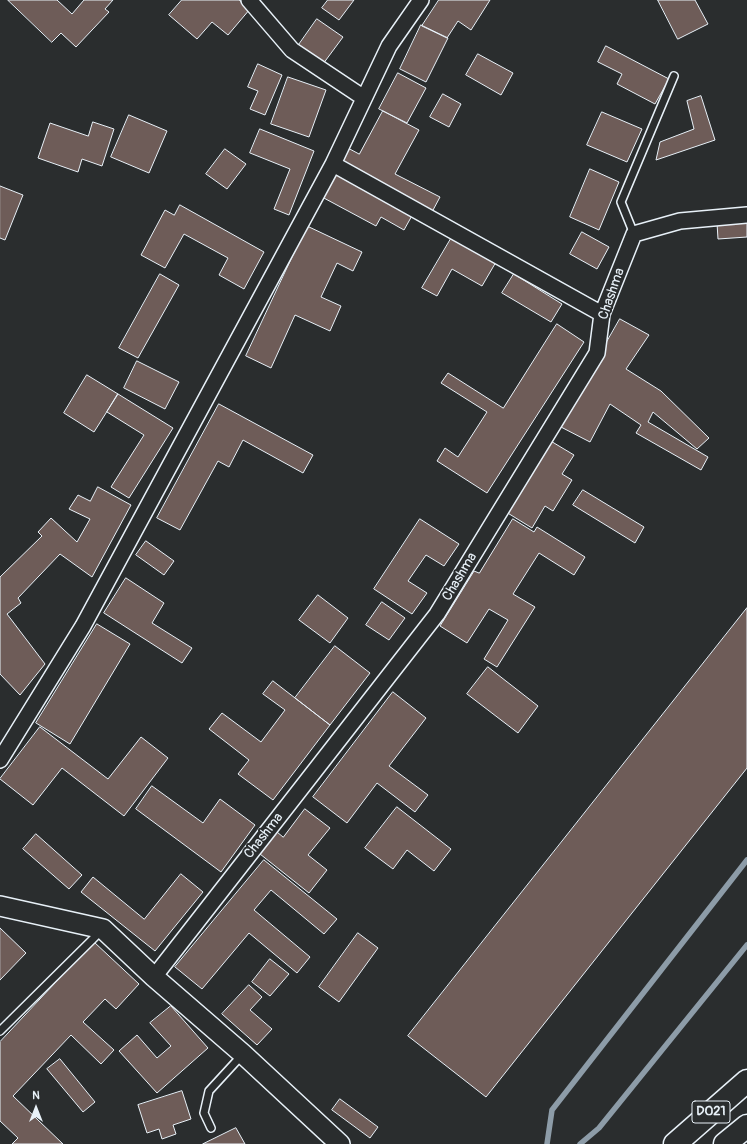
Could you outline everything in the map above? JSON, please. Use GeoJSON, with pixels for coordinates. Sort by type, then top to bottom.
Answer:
{"type":"FeatureCollection","features":[{"type":"Feature","properties":{"kind":"highway","name":"D021"},"geometry":{"type":"LineString","coordinates":[[675,1144],[747,1081]]}},
{"type":"Feature","properties":{"kind":"highway","name":"D021"},"geometry":{"type":"LineString","coordinates":[[725,1144],[747,1126]]}},
{"type":"Feature","properties":{"kind":"street"},"geometry":{"type":"LineString","coordinates":[[249,0],[292,50],[364,98]]}},
{"type":"Feature","properties":{"kind":"street"},"geometry":{"type":"LineString","coordinates":[[0,760],[83,626],[333,164],[389,46],[421,0]]}},
{"type":"Feature","properties":{"kind":"street"},"geometry":{"type":"LineString","coordinates":[[333,164],[602,314]]}},
{"type":"Feature","properties":{"kind":"street"},"geometry":{"type":"LineString","coordinates":[[634,234],[680,220],[747,215]]}},
{"type":"Feature","properties":{"kind":"street","name":"Chashma"},"geometry":{"type":"LineString","coordinates":[[154,977],[437,614],[597,353],[602,314],[634,234]]}},
{"type":"Feature","properties":{"kind":"street"},"geometry":{"type":"LineString","coordinates":[[0,906],[103,929],[154,977],[243,1054],[340,1144]]}},
{"type":"Feature","properties":{"kind":"lane"},"geometry":{"type":"LineString","coordinates":[[634,234],[621,202],[674,76]]}},
{"type":"Feature","properties":{"kind":"lane"},"geometry":{"type":"LineString","coordinates":[[0,1031],[103,929]]}},
{"type":"Feature","properties":{"kind":"lane"},"geometry":{"type":"LineString","coordinates":[[211,1128],[204,1113],[209,1091],[243,1054]]}},
{"type":"Feature","properties":{"kind":"building"},"geometry":{"type":"Polygon","coordinates":[[[8,0],[57,0],[72,14],[84,0],[113,0],[105,9],[109,12],[76,47],[61,33],[52,42],[8,0]]]}},
{"type":"Feature","properties":{"kind":"building"},"geometry":{"type":"Polygon","coordinates":[[[182,0],[239,0],[250,9],[228,35],[212,22],[197,39],[169,15],[182,0]]]}},
{"type":"Feature","properties":{"kind":"building"},"geometry":{"type":"Polygon","coordinates":[[[328,0],[354,0],[339,20],[322,8],[328,0]]]}},
{"type":"Feature","properties":{"kind":"building"},"geometry":{"type":"Polygon","coordinates":[[[439,0],[490,0],[471,30],[458,21],[447,38],[422,26],[439,0]]]}},
{"type":"Feature","properties":{"kind":"building"},"geometry":{"type":"Polygon","coordinates":[[[658,0],[695,0],[708,24],[678,39],[658,0]]]}},
{"type":"Feature","properties":{"kind":"building"},"geometry":{"type":"Polygon","coordinates":[[[317,19],[343,37],[323,64],[298,46],[317,19]]]}},
{"type":"Feature","properties":{"kind":"building"},"geometry":{"type":"Polygon","coordinates":[[[421,25],[448,38],[426,82],[400,69],[421,25]]]}},
{"type":"Feature","properties":{"kind":"building"},"geometry":{"type":"Polygon","coordinates":[[[606,46],[669,79],[655,104],[617,84],[622,74],[598,62],[606,46]]]}},
{"type":"Feature","properties":{"kind":"building"},"geometry":{"type":"Polygon","coordinates":[[[478,54],[513,73],[501,95],[466,75],[478,54]]]}},
{"type":"Feature","properties":{"kind":"building"},"geometry":{"type":"Polygon","coordinates":[[[258,64],[282,75],[265,115],[250,109],[258,91],[248,87],[258,64]]]}},
{"type":"Feature","properties":{"kind":"building"},"geometry":{"type":"Polygon","coordinates":[[[398,73],[426,88],[407,123],[379,109],[398,73]]]}},
{"type":"Feature","properties":{"kind":"building"},"geometry":{"type":"Polygon","coordinates":[[[288,77],[326,90],[309,137],[271,124],[288,77]]]}},
{"type":"Feature","properties":{"kind":"building"},"geometry":{"type":"Polygon","coordinates":[[[443,94],[461,104],[449,127],[430,117],[443,94]]]}},
{"type":"Feature","properties":{"kind":"building"},"geometry":{"type":"Polygon","coordinates":[[[701,96],[715,140],[656,160],[660,142],[694,129],[687,101],[701,96]]]}},
{"type":"Feature","properties":{"kind":"building"},"geometry":{"type":"Polygon","coordinates":[[[383,111],[419,130],[395,174],[440,197],[432,212],[338,162],[346,147],[359,154],[383,111]]]}},
{"type":"Feature","properties":{"kind":"building"},"geometry":{"type":"Polygon","coordinates":[[[602,112],[642,129],[627,162],[587,145],[602,112]]]}},
{"type":"Feature","properties":{"kind":"building"},"geometry":{"type":"Polygon","coordinates":[[[129,115],[167,131],[149,173],[111,157],[129,115]]]}},
{"type":"Feature","properties":{"kind":"building"},"geometry":{"type":"Polygon","coordinates":[[[93,122],[114,129],[102,166],[82,159],[78,172],[38,158],[50,123],[88,136],[93,122]]]}},
{"type":"Feature","properties":{"kind":"building"},"geometry":{"type":"Polygon","coordinates":[[[260,129],[314,151],[289,215],[274,209],[290,169],[250,153],[260,129]]]}},
{"type":"Feature","properties":{"kind":"building"},"geometry":{"type":"Polygon","coordinates":[[[225,149],[246,164],[227,189],[206,174],[225,149]]]}},
{"type":"Feature","properties":{"kind":"building"},"geometry":{"type":"Polygon","coordinates":[[[590,169],[619,182],[599,230],[570,217],[590,169]]]}},
{"type":"Feature","properties":{"kind":"building"},"geometry":{"type":"Polygon","coordinates":[[[337,170],[414,212],[404,230],[381,217],[376,226],[322,197],[337,170]]]}},
{"type":"Feature","properties":{"kind":"building"},"geometry":{"type":"Polygon","coordinates":[[[0,186],[23,195],[5,240],[0,238],[0,186]]]}},
{"type":"Feature","properties":{"kind":"building"},"geometry":{"type":"Polygon","coordinates":[[[180,205],[264,252],[244,289],[219,275],[228,258],[184,234],[165,268],[141,255],[165,210],[174,215],[180,205]]]}},
{"type":"Feature","properties":{"kind":"building"},"geometry":{"type":"Polygon","coordinates":[[[747,220],[747,237],[718,239],[717,223],[747,220]]]}},
{"type":"Feature","properties":{"kind":"building"},"geometry":{"type":"Polygon","coordinates":[[[307,226],[362,252],[353,271],[337,263],[321,297],[341,306],[330,331],[295,315],[271,368],[246,356],[307,226]]]}},
{"type":"Feature","properties":{"kind":"building"},"geometry":{"type":"Polygon","coordinates":[[[582,232],[609,247],[597,269],[570,254],[582,232]]]}},
{"type":"Feature","properties":{"kind":"building"},"geometry":{"type":"Polygon","coordinates":[[[452,237],[496,262],[482,286],[452,269],[437,296],[422,288],[452,237]]]}},
{"type":"Feature","properties":{"kind":"building"},"geometry":{"type":"Polygon","coordinates":[[[160,274],[179,285],[138,358],[119,348],[160,274]]]}},
{"type":"Feature","properties":{"kind":"building"},"geometry":{"type":"Polygon","coordinates":[[[514,274],[562,304],[551,322],[502,293],[514,274]]]}},
{"type":"Feature","properties":{"kind":"building"},"geometry":{"type":"Polygon","coordinates":[[[620,319],[649,335],[626,369],[661,391],[709,438],[697,449],[653,412],[648,422],[708,457],[701,470],[636,433],[641,425],[610,404],[590,442],[559,426],[620,319]]]}},
{"type":"Feature","properties":{"kind":"building"},"geometry":{"type":"Polygon","coordinates":[[[557,324],[584,342],[487,493],[437,461],[445,448],[458,457],[487,412],[441,383],[448,373],[503,408],[557,324]]]}},
{"type":"Feature","properties":{"kind":"building"},"geometry":{"type":"Polygon","coordinates":[[[137,361],[179,382],[165,409],[124,388],[137,361]]]}},
{"type":"Feature","properties":{"kind":"building"},"geometry":{"type":"Polygon","coordinates":[[[87,375],[118,394],[94,432],[64,413],[87,375]]]}},
{"type":"Feature","properties":{"kind":"building"},"geometry":{"type":"Polygon","coordinates":[[[118,394],[173,428],[129,498],[111,487],[144,435],[107,412],[118,394]]]}},
{"type":"Feature","properties":{"kind":"building"},"geometry":{"type":"Polygon","coordinates":[[[219,404],[313,455],[303,473],[243,440],[229,467],[218,461],[180,530],[157,518],[219,404]]]}},
{"type":"Feature","properties":{"kind":"building"},"geometry":{"type":"Polygon","coordinates":[[[549,440],[574,455],[562,474],[572,480],[553,511],[545,506],[532,528],[506,512],[549,440]]]}},
{"type":"Feature","properties":{"kind":"building"},"geometry":{"type":"Polygon","coordinates":[[[98,487],[131,505],[92,577],[60,554],[18,598],[21,603],[7,614],[45,664],[20,695],[0,674],[0,577],[42,536],[38,532],[51,518],[77,542],[90,519],[69,509],[78,495],[90,501],[98,487]]]}},
{"type":"Feature","properties":{"kind":"building"},"geometry":{"type":"Polygon","coordinates":[[[583,490],[644,527],[635,543],[573,505],[583,490]]]}},
{"type":"Feature","properties":{"kind":"building"},"geometry":{"type":"Polygon","coordinates":[[[420,519],[459,544],[444,566],[426,555],[408,581],[427,593],[412,614],[374,589],[420,519]]]}},
{"type":"Feature","properties":{"kind":"building"},"geometry":{"type":"Polygon","coordinates":[[[513,519],[534,532],[537,527],[585,557],[574,575],[539,553],[513,594],[535,607],[497,667],[484,659],[508,620],[489,609],[467,643],[440,626],[474,571],[479,573],[513,519]]]}},
{"type":"Feature","properties":{"kind":"building"},"geometry":{"type":"Polygon","coordinates":[[[146,541],[174,561],[164,575],[136,555],[146,541]]]}},
{"type":"Feature","properties":{"kind":"building"},"geometry":{"type":"Polygon","coordinates":[[[126,578],[164,603],[152,623],[192,648],[182,663],[104,613],[126,578]]]}},
{"type":"Feature","properties":{"kind":"building"},"geometry":{"type":"Polygon","coordinates":[[[318,595],[348,618],[330,643],[299,620],[318,595]]]}},
{"type":"Feature","properties":{"kind":"building"},"geometry":{"type":"Polygon","coordinates":[[[382,602],[405,618],[389,640],[366,625],[382,602]]]}},
{"type":"Feature","properties":{"kind":"building"},"geometry":{"type":"Polygon","coordinates":[[[747,608],[747,768],[486,1097],[408,1036],[747,608]]]}},
{"type":"Feature","properties":{"kind":"building"},"geometry":{"type":"Polygon","coordinates":[[[97,624],[130,644],[70,744],[36,723],[97,624]]]}},
{"type":"Feature","properties":{"kind":"building"},"geometry":{"type":"Polygon","coordinates":[[[335,646],[370,673],[330,725],[295,698],[335,646]]]}},
{"type":"Feature","properties":{"kind":"building"},"geometry":{"type":"Polygon","coordinates":[[[488,667],[538,706],[518,733],[467,694],[488,667]]]}},
{"type":"Feature","properties":{"kind":"building"},"geometry":{"type":"Polygon","coordinates":[[[273,681],[330,725],[273,800],[238,774],[249,760],[209,729],[222,713],[261,742],[285,710],[263,694],[273,681]]]}},
{"type":"Feature","properties":{"kind":"building"},"geometry":{"type":"Polygon","coordinates":[[[393,692],[426,718],[389,766],[428,795],[415,812],[377,783],[347,823],[313,797],[393,692]]]}},
{"type":"Feature","properties":{"kind":"building"},"geometry":{"type":"Polygon","coordinates":[[[40,727],[108,779],[141,737],[168,758],[124,816],[62,768],[33,805],[0,779],[40,727]]]}},
{"type":"Feature","properties":{"kind":"building"},"geometry":{"type":"Polygon","coordinates":[[[152,786],[203,823],[220,799],[255,825],[221,872],[136,809],[152,786]]]}},
{"type":"Feature","properties":{"kind":"building"},"geometry":{"type":"Polygon","coordinates":[[[397,807],[451,849],[434,871],[407,850],[393,869],[365,848],[397,807]]]}},
{"type":"Feature","properties":{"kind":"building"},"geometry":{"type":"Polygon","coordinates":[[[305,809],[330,828],[308,855],[327,870],[309,893],[260,854],[277,832],[283,837],[305,809]]]}},
{"type":"Feature","properties":{"kind":"building"},"geometry":{"type":"Polygon","coordinates":[[[36,834],[82,875],[69,889],[23,849],[36,834]]]}},
{"type":"Feature","properties":{"kind":"building"},"geometry":{"type":"Polygon","coordinates":[[[264,860],[337,919],[324,934],[271,890],[254,910],[310,957],[297,973],[249,933],[202,989],[175,967],[264,860]]]}},
{"type":"Feature","properties":{"kind":"building"},"geometry":{"type":"Polygon","coordinates":[[[181,874],[203,892],[155,951],[81,892],[93,877],[144,919],[181,874]]]}},
{"type":"Feature","properties":{"kind":"building"},"geometry":{"type":"Polygon","coordinates":[[[0,928],[26,953],[0,980],[0,928]]]}},
{"type":"Feature","properties":{"kind":"building"},"geometry":{"type":"Polygon","coordinates":[[[358,933],[378,948],[339,1002],[319,987],[358,933]]]}},
{"type":"Feature","properties":{"kind":"building"},"geometry":{"type":"Polygon","coordinates":[[[94,942],[139,984],[116,1009],[105,999],[83,1022],[114,1050],[101,1064],[71,1035],[13,1096],[63,1144],[12,1144],[18,1138],[0,1121],[0,1042],[94,942]]]}},
{"type":"Feature","properties":{"kind":"building"},"geometry":{"type":"Polygon","coordinates":[[[270,959],[289,974],[270,996],[252,982],[270,959]]]}},
{"type":"Feature","properties":{"kind":"building"},"geometry":{"type":"Polygon","coordinates":[[[249,985],[262,997],[250,1010],[272,1029],[257,1045],[222,1014],[249,985]]]}},
{"type":"Feature","properties":{"kind":"building"},"geometry":{"type":"Polygon","coordinates":[[[171,1006],[208,1048],[157,1093],[119,1051],[137,1035],[157,1058],[171,1046],[150,1023],[171,1006]]]}},
{"type":"Feature","properties":{"kind":"building"},"geometry":{"type":"Polygon","coordinates":[[[60,1059],[95,1102],[83,1112],[47,1069],[60,1059]]]}},
{"type":"Feature","properties":{"kind":"building"},"geometry":{"type":"Polygon","coordinates":[[[182,1091],[191,1119],[173,1125],[176,1134],[162,1139],[159,1129],[147,1133],[138,1105],[182,1091]]]}},
{"type":"Feature","properties":{"kind":"building"},"geometry":{"type":"Polygon","coordinates":[[[340,1099],[378,1127],[370,1138],[332,1110],[340,1099]]]}},
{"type":"Feature","properties":{"kind":"building"},"geometry":{"type":"Polygon","coordinates":[[[236,1128],[245,1144],[203,1144],[236,1128]]]}},
{"type":"Feature","properties":{"kind":"waterway"},"geometry":{"type":"LineString","coordinates":[[547,1144],[552,1110],[747,860]]}},
{"type":"Feature","properties":{"kind":"waterway"},"geometry":{"type":"LineString","coordinates":[[580,1144],[599,1128],[747,945]]}}]}
